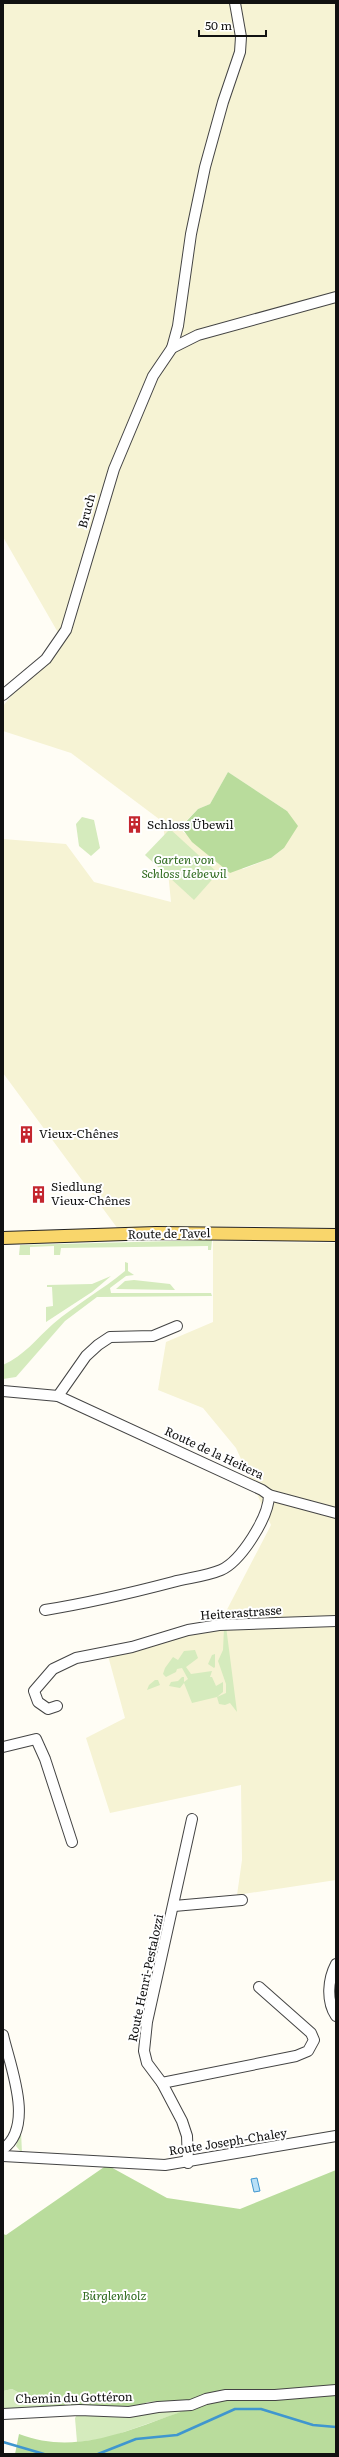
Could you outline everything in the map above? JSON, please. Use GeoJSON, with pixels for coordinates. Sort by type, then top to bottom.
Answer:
{"type":"FeatureCollection","features":[{"type":"Feature","properties":{"kind":"main road","name":"Route de Tavel"},"geometry":{"type":"LineString","coordinates":[[3,1238],[164,1233],[336,1235]]}},
{"type":"Feature","properties":{"kind":"street"},"geometry":{"type":"LineString","coordinates":[[172,348],[178,326],[202,182],[223,102],[240,52],[241,37],[235,3]]}},
{"type":"Feature","properties":{"kind":"street","name":"Bruch"},"geometry":{"type":"LineString","coordinates":[[3,695],[46,659],[66,630],[114,469],[153,376],[172,348],[198,335],[336,297]]}},
{"type":"Feature","properties":{"kind":"street"},"geometry":{"type":"LineString","coordinates":[[178,326],[198,335]]}},
{"type":"Feature","properties":{"kind":"street"},"geometry":{"type":"LineString","coordinates":[[58,1396],[86,1356],[110,1337],[152,1336],[177,1326]]}},
{"type":"Feature","properties":{"kind":"street","name":"Route de la Heitera"},"geometry":{"type":"LineString","coordinates":[[3,1391],[58,1396],[207,1464],[262,1490],[269,1495],[266,1511],[250,1541],[241,1554],[221,1570],[97,1602],[45,1610]]}},
{"type":"Feature","properties":{"kind":"street"},"geometry":{"type":"LineString","coordinates":[[269,1495],[336,1513]]}},
{"type":"Feature","properties":{"kind":"street","name":"Heiterastrasse"},"geometry":{"type":"LineString","coordinates":[[57,1706],[48,1709],[38,1702],[34,1691],[53,1669],[76,1658],[103,1654],[188,1630],[219,1624],[336,1621]]}},
{"type":"Feature","properties":{"kind":"street"},"geometry":{"type":"LineString","coordinates":[[3,1747],[36,1739],[72,1842]]}},
{"type":"Feature","properties":{"kind":"street","name":"Route Henri-Pestalozzi"},"geometry":{"type":"LineString","coordinates":[[188,2163],[185,2129],[162,2083],[147,2063],[144,2051],[147,2022],[174,1906],[192,1819]]}},
{"type":"Feature","properties":{"kind":"street","name":"Route Henri-Pestalozzi"},"geometry":{"type":"LineString","coordinates":[[174,1906],[242,1900]]}},
{"type":"Feature","properties":{"kind":"street"},"geometry":{"type":"LineString","coordinates":[[336,1964],[332,1971],[329,1990],[332,2009],[336,2016]]}},
{"type":"Feature","properties":{"kind":"street"},"geometry":{"type":"LineString","coordinates":[[162,2083],[296,2056],[308,2050],[314,2040],[311,2033],[259,1987]]}},
{"type":"Feature","properties":{"kind":"street"},"geometry":{"type":"LineString","coordinates":[[3,2035],[20,2112],[18,2129],[13,2138],[3,2149]]}},
{"type":"Feature","properties":{"kind":"street","name":"Route Joseph-Chaley"},"geometry":{"type":"LineString","coordinates":[[3,2156],[111,2164],[165,2165],[188,2163],[336,2136]]}},
{"type":"Feature","properties":{"kind":"street","name":"Chemin du Gottéron"},"geometry":{"type":"LineString","coordinates":[[3,2414],[79,2410],[129,2412],[158,2407],[185,2406],[214,2396],[275,2395],[336,2390]]}},
{"type":"Feature","properties":{"kind":"green space"},"geometry":{"type":"Polygon","coordinates":[[[3,3],[336,3],[336,1228],[246,1226],[118,1229],[3,1073],[3,839],[66,844],[94,882],[171,902],[163,822],[71,753],[3,731],[3,706],[60,636],[3,537],[3,3]],[[228,772],[210,804],[198,809],[181,826],[183,832],[243,869],[271,858],[284,848],[287,811],[228,772]]]}},
{"type":"Feature","properties":{"kind":"green space"},"geometry":{"type":"Polygon","coordinates":[[[228,772],[287,811],[298,826],[284,848],[271,858],[230,873],[192,842],[181,827],[198,809],[210,804],[228,772]]]}},
{"type":"Feature","properties":{"kind":"green space"},"geometry":{"type":"Polygon","coordinates":[[[82,817],[94,820],[100,848],[91,856],[79,846],[76,824],[82,817]]]}},
{"type":"Feature","properties":{"kind":"green space","name":"Garten von Schloss Uebewil"},"geometry":{"type":"Polygon","coordinates":[[[170,829],[218,873],[194,900],[145,855],[170,829]]]}},
{"type":"Feature","properties":{"kind":"green space"},"geometry":{"type":"Polygon","coordinates":[[[212,1240],[211,1250],[208,1250],[208,1246],[61,1248],[60,1255],[54,1255],[54,1246],[30,1247],[30,1255],[19,1255],[20,1245],[212,1240]]]}},
{"type":"Feature","properties":{"kind":"green space"},"geometry":{"type":"Polygon","coordinates":[[[213,1241],[336,1243],[336,1880],[237,1895],[242,1860],[241,1785],[110,1813],[86,1738],[125,1718],[107,1652],[219,1625],[271,1525],[236,1448],[203,1408],[158,1390],[166,1342],[213,1322],[213,1241]]]}},
{"type":"Feature","properties":{"kind":"green space"},"geometry":{"type":"Polygon","coordinates":[[[125,1262],[128,1263],[128,1271],[134,1275],[126,1276],[110,1288],[111,1293],[211,1293],[212,1296],[97,1297],[65,1321],[16,1377],[3,1379],[3,1365],[24,1352],[61,1317],[125,1271],[125,1262]]]}},
{"type":"Feature","properties":{"kind":"green space"},"geometry":{"type":"Polygon","coordinates":[[[111,1276],[92,1292],[46,1322],[46,1307],[53,1306],[52,1287],[47,1287],[47,1285],[92,1284],[111,1276]]]}},
{"type":"Feature","properties":{"kind":"green space"},"geometry":{"type":"Polygon","coordinates":[[[134,1280],[170,1284],[175,1290],[116,1289],[125,1281],[134,1280]]]}},
{"type":"Feature","properties":{"kind":"green space"},"geometry":{"type":"Polygon","coordinates":[[[226,1626],[237,1712],[230,1703],[225,1705],[219,1704],[217,1697],[226,1693],[226,1684],[218,1661],[223,1650],[224,1628],[226,1626]]]}},
{"type":"Feature","properties":{"kind":"green space"},"geometry":{"type":"Polygon","coordinates":[[[195,1650],[198,1658],[186,1667],[191,1674],[212,1671],[210,1677],[212,1677],[216,1686],[223,1682],[223,1692],[217,1697],[192,1703],[184,1683],[180,1688],[169,1686],[171,1682],[178,1681],[182,1677],[184,1677],[184,1682],[188,1679],[182,1668],[177,1669],[176,1672],[166,1677],[163,1674],[165,1668],[173,1657],[178,1660],[184,1651],[195,1650]]]}},
{"type":"Feature","properties":{"kind":"green space"},"geometry":{"type":"Polygon","coordinates":[[[215,1654],[214,1668],[208,1664],[212,1655],[215,1654]]]}},
{"type":"Feature","properties":{"kind":"green space"},"geometry":{"type":"Polygon","coordinates":[[[155,1680],[158,1680],[160,1685],[147,1690],[149,1685],[155,1680]]]}},
{"type":"Feature","properties":{"kind":"green space"},"geometry":{"type":"Polygon","coordinates":[[[21,2131],[22,2153],[16,2146],[21,2131]]]}},
{"type":"Feature","properties":{"kind":"green space","name":"Bürglenholz"},"geometry":{"type":"Polygon","coordinates":[[[107,2165],[167,2198],[240,2209],[336,2170],[336,2454],[15,2454],[19,2434],[40,2440],[61,2442],[82,2441],[102,2438],[143,2426],[183,2411],[183,2403],[165,2401],[148,2402],[131,2408],[41,2410],[40,2404],[12,2389],[3,2391],[3,2234],[6,2235],[107,2165]]]}},
{"type":"Feature","properties":{"kind":"green space"},"geometry":{"type":"Polygon","coordinates":[[[12,2389],[40,2404],[41,2410],[3,2411],[3,2391],[12,2389]]]}},
{"type":"Feature","properties":{"kind":"green space"},"geometry":{"type":"Polygon","coordinates":[[[159,2410],[184,2411],[104,2439],[77,2442],[75,2418],[77,2415],[159,2410]]]}},
{"type":"Feature","properties":{"kind":"water"},"geometry":{"type":"Polygon","coordinates":[[[257,2178],[260,2191],[254,2192],[251,2179],[257,2178]]]}},
{"type":"Feature","properties":{"kind":"waterway"},"geometry":{"type":"LineString","coordinates":[[98,2454],[136,2439],[177,2435],[235,2409],[261,2409],[313,2425],[336,2427]]}},
{"type":"Feature","properties":{"kind":"waterway"},"geometry":{"type":"LineString","coordinates":[[3,2442],[44,2454]]}},
{"type":"Feature","properties":{"kind":"place","name":"Schloss Übewil"},"geometry":{"type":"Point","coordinates":[134,825]}},
{"type":"Feature","properties":{"kind":"place","name":"Vieux-Chênes"},"geometry":{"type":"Point","coordinates":[26,1134]}},
{"type":"Feature","properties":{"kind":"place","name":"Siedlung Vieux-Chênes"},"geometry":{"type":"Point","coordinates":[38,1194]}}]}
